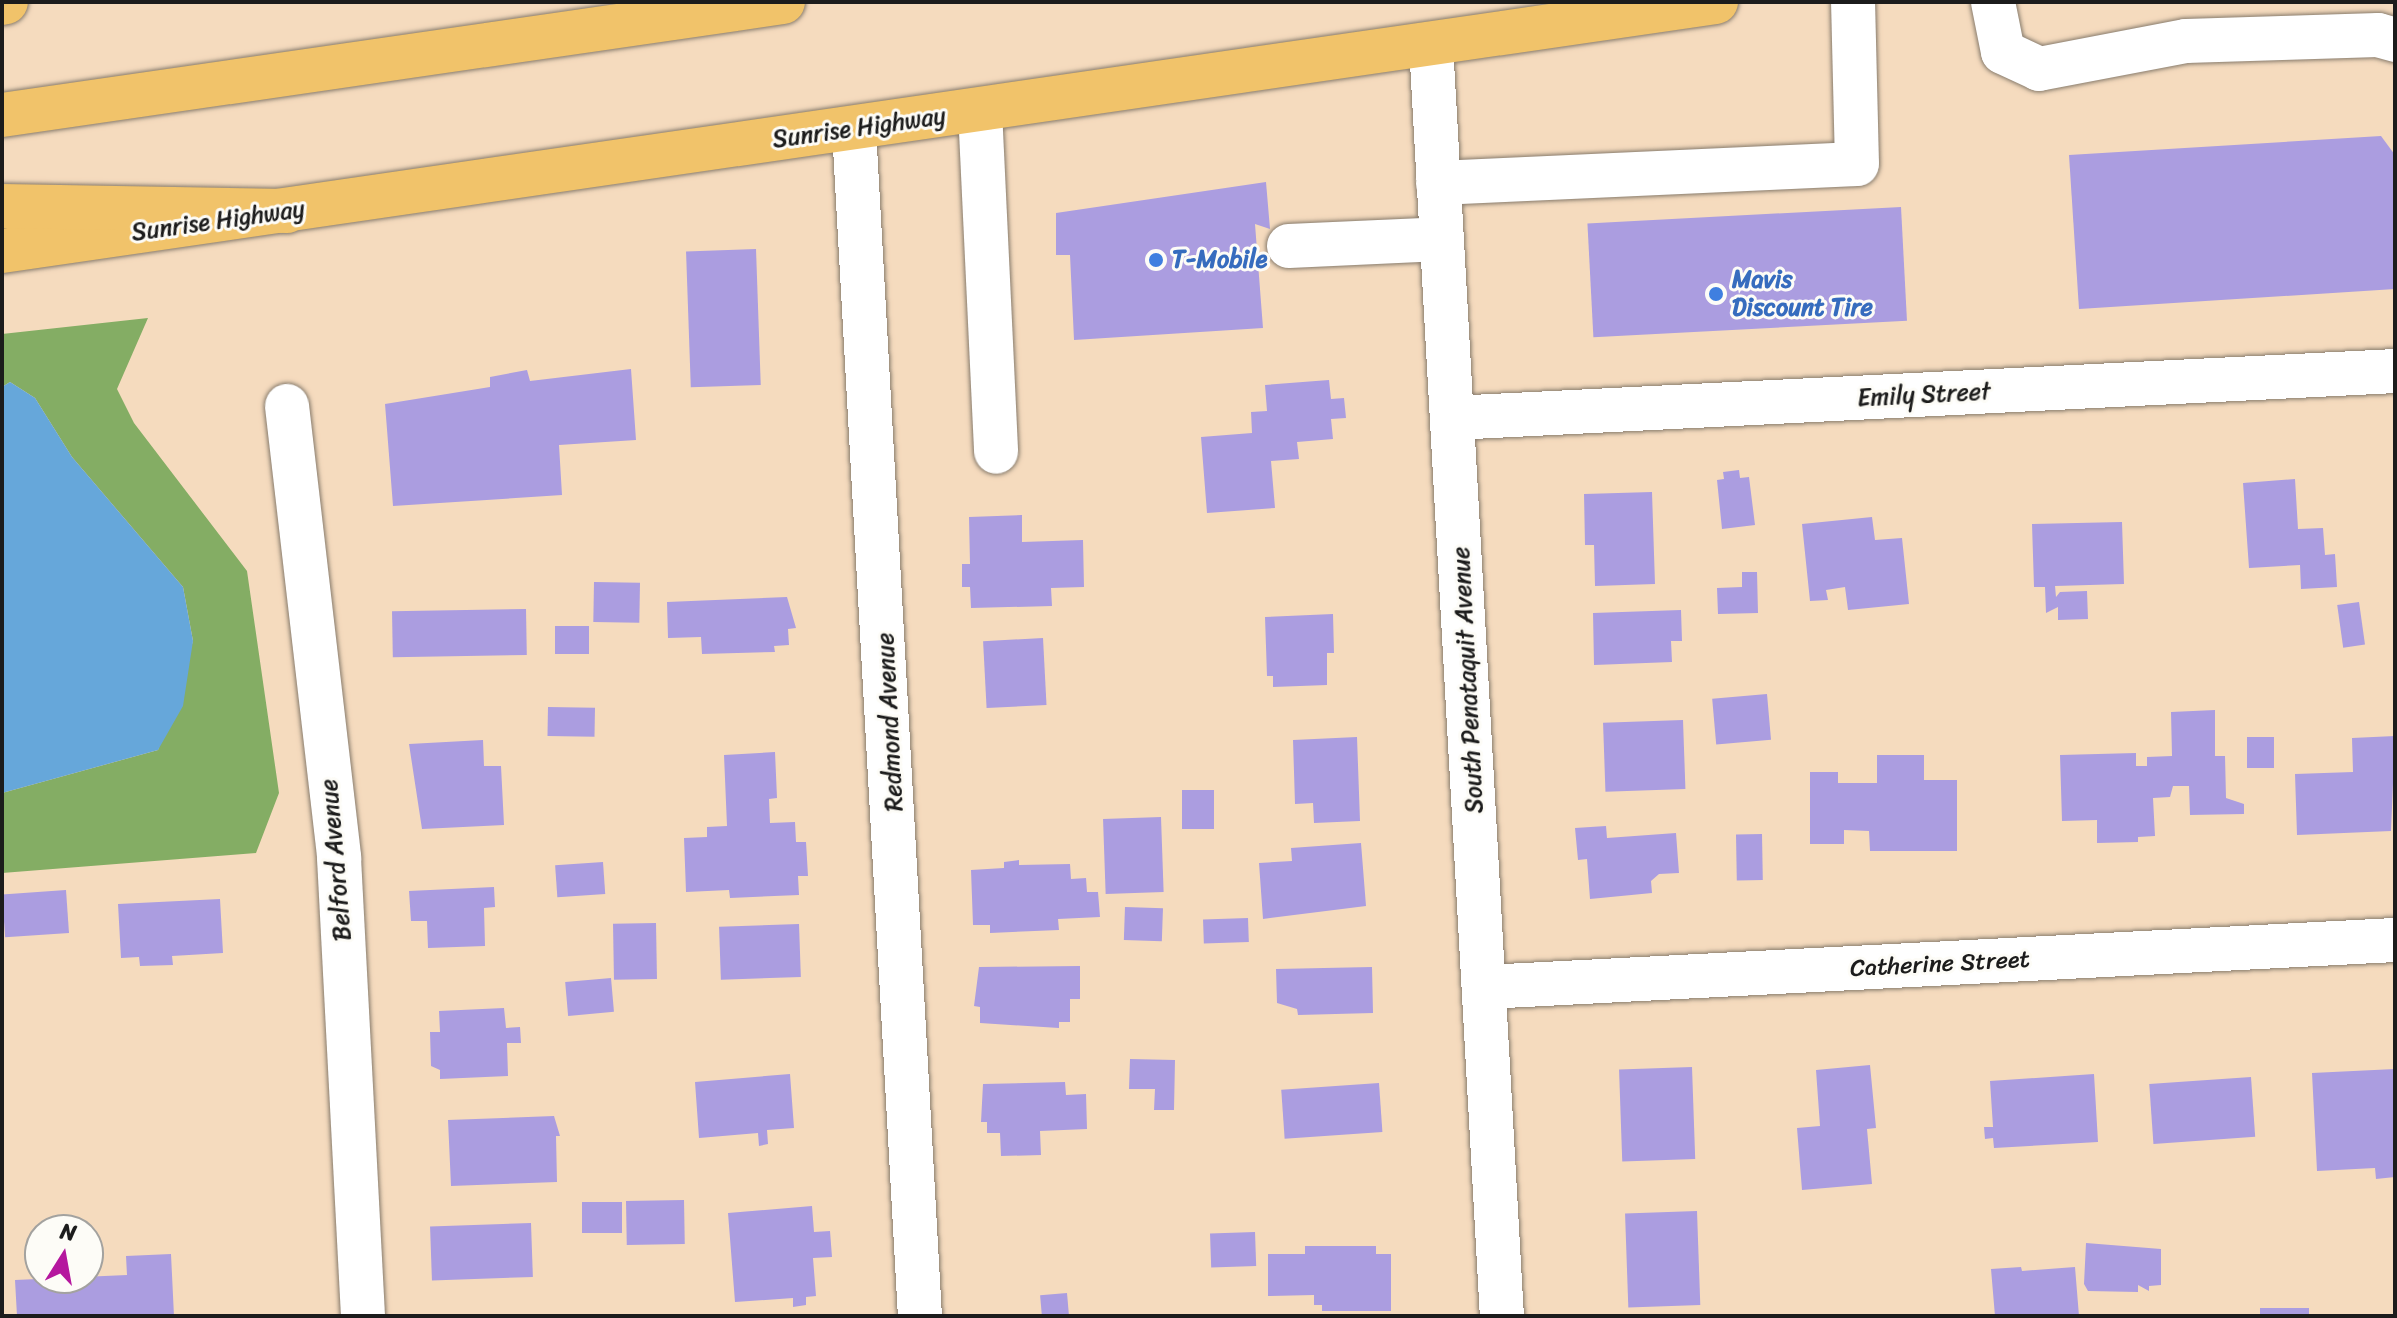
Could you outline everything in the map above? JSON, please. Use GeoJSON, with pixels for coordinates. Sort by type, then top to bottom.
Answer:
{"type":"FeatureCollection","features":[{"type":"Feature","properties":{"kind":"main road"},"geometry":{"type":"LineString","coordinates":[[2,115],[783,2]]}},
{"type":"Feature","properties":{"kind":"main road","name":"Sunrise Highway"},"geometry":{"type":"LineString","coordinates":[[2,251],[1716,2]]}},
{"type":"Feature","properties":{"kind":"main road"},"geometry":{"type":"LineString","coordinates":[[2,206],[287,211]]}},
{"type":"Feature","properties":{"kind":"street"},"geometry":{"type":"LineString","coordinates":[[1438,183],[1857,164],[1853,2]]}},
{"type":"Feature","properties":{"kind":"street"},"geometry":{"type":"LineString","coordinates":[[1993,2],[2003,52],[2039,69],[2186,41],[2378,35],[2395,40]]}},
{"type":"Feature","properties":{"kind":"street","name":"South Penataquit Avenue"},"geometry":{"type":"LineString","coordinates":[[1431,44],[1502,1316]]}},
{"type":"Feature","properties":{"kind":"street"},"geometry":{"type":"LineString","coordinates":[[980,110],[996,452]]}},
{"type":"Feature","properties":{"kind":"street","name":"Redmond Avenue"},"geometry":{"type":"LineString","coordinates":[[854,129],[920,1316]]}},
{"type":"Feature","properties":{"kind":"street"},"geometry":{"type":"LineString","coordinates":[[1289,246],[1441,239]]}},
{"type":"Feature","properties":{"kind":"street","name":"Emily Street"},"geometry":{"type":"LineString","coordinates":[[1452,418],[2395,371]]}},
{"type":"Feature","properties":{"kind":"street","name":"Belford Avenue"},"geometry":{"type":"LineString","coordinates":[[287,406],[339,858],[363,1316]]}},
{"type":"Feature","properties":{"kind":"street","name":"Catherine Street"},"geometry":{"type":"LineString","coordinates":[[1486,987],[2395,940]]}},
{"type":"Feature","properties":{"kind":"green space"},"geometry":{"type":"Polygon","coordinates":[[[148,318],[117,389],[134,423],[247,571],[279,793],[256,853],[2,873],[2,793],[158,750],[193,641],[183,587],[72,457],[35,398],[10,382],[2,387],[2,334],[148,318]]]}},
{"type":"Feature","properties":{"kind":"water"},"geometry":{"type":"Polygon","coordinates":[[[10,382],[35,398],[72,457],[183,587],[193,641],[183,706],[158,750],[2,793],[2,387],[10,382]]]}},
{"type":"Feature","properties":{"kind":"building"},"geometry":{"type":"Polygon","coordinates":[[[2381,136],[2395,155],[2395,289],[2079,309],[2069,155],[2381,136]]]}},
{"type":"Feature","properties":{"kind":"building"},"geometry":{"type":"Polygon","coordinates":[[[1266,182],[1270,229],[1255,224],[1263,328],[1074,340],[1070,255],[1056,255],[1056,213],[1266,182]]]}},
{"type":"Feature","properties":{"kind":"building"},"geometry":{"type":"Polygon","coordinates":[[[1901,207],[1907,321],[1593,337],[1587,223],[1901,207]]]}},
{"type":"Feature","properties":{"kind":"building"},"geometry":{"type":"Polygon","coordinates":[[[756,249],[761,385],[691,387],[686,251],[756,249]]]}},
{"type":"Feature","properties":{"kind":"building"},"geometry":{"type":"Polygon","coordinates":[[[631,369],[636,440],[559,445],[562,495],[393,506],[385,404],[490,387],[490,377],[527,370],[530,381],[631,369]]]}},
{"type":"Feature","properties":{"kind":"building"},"geometry":{"type":"Polygon","coordinates":[[[1329,380],[1331,399],[1344,398],[1346,418],[1331,419],[1333,439],[1297,442],[1299,459],[1271,461],[1275,508],[1207,513],[1201,437],[1252,433],[1251,412],[1267,411],[1265,385],[1329,380]]]}},
{"type":"Feature","properties":{"kind":"building"},"geometry":{"type":"Polygon","coordinates":[[[1739,470],[1740,478],[1749,477],[1755,525],[1722,529],[1717,480],[1724,479],[1723,472],[1739,470]]]}},
{"type":"Feature","properties":{"kind":"building"},"geometry":{"type":"Polygon","coordinates":[[[2295,479],[2298,529],[2323,528],[2325,555],[2335,554],[2337,587],[2301,589],[2300,565],[2249,568],[2243,483],[2295,479]]]}},
{"type":"Feature","properties":{"kind":"building"},"geometry":{"type":"Polygon","coordinates":[[[1652,492],[1655,584],[1595,586],[1594,545],[1585,545],[1584,494],[1652,492]]]}},
{"type":"Feature","properties":{"kind":"building"},"geometry":{"type":"Polygon","coordinates":[[[1022,515],[1022,542],[1083,540],[1084,587],[1051,588],[1052,606],[971,608],[970,587],[962,587],[962,564],[970,564],[969,517],[1022,515]]]}},
{"type":"Feature","properties":{"kind":"building"},"geometry":{"type":"Polygon","coordinates":[[[1872,517],[1875,540],[1902,538],[1909,604],[1848,610],[1845,587],[1826,590],[1828,600],[1810,601],[1802,524],[1872,517]]]}},
{"type":"Feature","properties":{"kind":"building"},"geometry":{"type":"Polygon","coordinates":[[[2122,522],[2124,584],[2055,586],[2056,597],[2060,592],[2087,591],[2088,619],[2058,620],[2058,607],[2046,613],[2045,587],[2034,587],[2032,524],[2122,522]]]}},
{"type":"Feature","properties":{"kind":"building"},"geometry":{"type":"Polygon","coordinates":[[[1742,572],[1757,572],[1758,613],[1718,614],[1717,588],[1742,587],[1742,572]]]}},
{"type":"Feature","properties":{"kind":"building"},"geometry":{"type":"Polygon","coordinates":[[[594,582],[640,583],[639,623],[593,622],[594,582]]]}},
{"type":"Feature","properties":{"kind":"building"},"geometry":{"type":"Polygon","coordinates":[[[787,597],[796,628],[788,629],[789,645],[774,646],[775,652],[702,654],[701,637],[668,638],[667,602],[787,597]]]}},
{"type":"Feature","properties":{"kind":"building"},"geometry":{"type":"Polygon","coordinates":[[[2359,602],[2365,645],[2343,648],[2337,605],[2359,602]]]}},
{"type":"Feature","properties":{"kind":"building"},"geometry":{"type":"Polygon","coordinates":[[[526,609],[527,655],[393,657],[392,611],[526,609]]]}},
{"type":"Feature","properties":{"kind":"building"},"geometry":{"type":"Polygon","coordinates":[[[1681,610],[1682,641],[1671,641],[1672,662],[1594,665],[1593,613],[1681,610]]]}},
{"type":"Feature","properties":{"kind":"building"},"geometry":{"type":"Polygon","coordinates":[[[1333,614],[1334,653],[1327,653],[1327,685],[1273,687],[1273,676],[1267,676],[1265,617],[1333,614]]]}},
{"type":"Feature","properties":{"kind":"building"},"geometry":{"type":"Polygon","coordinates":[[[555,626],[589,626],[589,654],[555,654],[555,626]]]}},
{"type":"Feature","properties":{"kind":"building"},"geometry":{"type":"Polygon","coordinates":[[[1043,638],[1047,705],[987,708],[983,641],[1043,638]]]}},
{"type":"Feature","properties":{"kind":"building"},"geometry":{"type":"Polygon","coordinates":[[[1767,694],[1771,740],[1716,745],[1712,699],[1767,694]]]}},
{"type":"Feature","properties":{"kind":"building"},"geometry":{"type":"Polygon","coordinates":[[[548,707],[595,708],[594,737],[547,736],[548,707]]]}},
{"type":"Feature","properties":{"kind":"building"},"geometry":{"type":"Polygon","coordinates":[[[2215,710],[2215,756],[2225,756],[2226,798],[2244,804],[2244,814],[2190,815],[2189,786],[2173,786],[2170,797],[2153,798],[2155,836],[2138,837],[2138,842],[2097,843],[2097,820],[2062,821],[2060,755],[2136,753],[2136,766],[2147,766],[2147,757],[2172,756],[2171,712],[2215,710]]]}},
{"type":"Feature","properties":{"kind":"building"},"geometry":{"type":"Polygon","coordinates":[[[1683,720],[1685,789],[1605,792],[1603,723],[1683,720]]]}},
{"type":"Feature","properties":{"kind":"building"},"geometry":{"type":"Polygon","coordinates":[[[2395,736],[2391,831],[2297,835],[2295,774],[2353,772],[2352,738],[2395,736]]]}},
{"type":"Feature","properties":{"kind":"building"},"geometry":{"type":"Polygon","coordinates":[[[1357,737],[1360,821],[1314,823],[1313,803],[1295,804],[1293,740],[1357,737]]]}},
{"type":"Feature","properties":{"kind":"building"},"geometry":{"type":"Polygon","coordinates":[[[2247,737],[2274,737],[2274,768],[2247,768],[2247,737]]]}},
{"type":"Feature","properties":{"kind":"building"},"geometry":{"type":"Polygon","coordinates":[[[483,740],[484,766],[501,766],[504,825],[422,829],[409,744],[483,740]]]}},
{"type":"Feature","properties":{"kind":"building"},"geometry":{"type":"Polygon","coordinates":[[[775,752],[777,798],[769,799],[770,823],[795,822],[796,842],[806,842],[808,876],[798,876],[799,895],[730,898],[729,890],[686,892],[684,838],[707,837],[707,827],[727,826],[724,755],[775,752]]]}},
{"type":"Feature","properties":{"kind":"building"},"geometry":{"type":"Polygon","coordinates":[[[1877,755],[1924,755],[1924,780],[1957,780],[1957,851],[1870,851],[1869,831],[1844,830],[1844,844],[1810,844],[1810,772],[1838,772],[1838,783],[1877,783],[1877,755]]]}},
{"type":"Feature","properties":{"kind":"building"},"geometry":{"type":"Polygon","coordinates":[[[1182,790],[1214,790],[1214,829],[1182,829],[1182,790]]]}},
{"type":"Feature","properties":{"kind":"building"},"geometry":{"type":"Polygon","coordinates":[[[1161,817],[1164,892],[1106,894],[1103,819],[1161,817]]]}},
{"type":"Feature","properties":{"kind":"building"},"geometry":{"type":"Polygon","coordinates":[[[1606,826],[1607,838],[1676,833],[1679,873],[1659,874],[1651,881],[1652,893],[1590,899],[1587,859],[1578,860],[1575,828],[1606,826]]]}},
{"type":"Feature","properties":{"kind":"building"},"geometry":{"type":"Polygon","coordinates":[[[1736,834],[1762,834],[1763,880],[1737,880],[1736,834]]]}},
{"type":"Feature","properties":{"kind":"building"},"geometry":{"type":"Polygon","coordinates":[[[1361,843],[1366,906],[1263,919],[1259,863],[1292,861],[1291,848],[1361,843]]]}},
{"type":"Feature","properties":{"kind":"building"},"geometry":{"type":"Polygon","coordinates":[[[1019,860],[1019,865],[1070,864],[1071,879],[1086,878],[1087,892],[1098,892],[1100,917],[1058,919],[1059,930],[990,933],[990,925],[973,925],[971,870],[1004,868],[1004,862],[1019,860]]]}},
{"type":"Feature","properties":{"kind":"building"},"geometry":{"type":"Polygon","coordinates":[[[603,862],[605,894],[557,897],[555,865],[603,862]]]}},
{"type":"Feature","properties":{"kind":"building"},"geometry":{"type":"Polygon","coordinates":[[[494,887],[495,907],[484,908],[485,946],[428,948],[427,921],[411,921],[409,891],[494,887]]]}},
{"type":"Feature","properties":{"kind":"building"},"geometry":{"type":"Polygon","coordinates":[[[66,890],[69,933],[5,937],[2,894],[66,890]]]}},
{"type":"Feature","properties":{"kind":"building"},"geometry":{"type":"Polygon","coordinates":[[[220,899],[223,953],[172,956],[173,965],[140,966],[139,957],[121,958],[118,904],[220,899]]]}},
{"type":"Feature","properties":{"kind":"building"},"geometry":{"type":"Polygon","coordinates":[[[1125,907],[1163,908],[1162,941],[1124,940],[1125,907]]]}},
{"type":"Feature","properties":{"kind":"building"},"geometry":{"type":"Polygon","coordinates":[[[1248,918],[1249,942],[1204,944],[1203,920],[1248,918]]]}},
{"type":"Feature","properties":{"kind":"building"},"geometry":{"type":"Polygon","coordinates":[[[656,923],[657,979],[614,980],[613,924],[656,923]]]}},
{"type":"Feature","properties":{"kind":"building"},"geometry":{"type":"Polygon","coordinates":[[[799,924],[801,977],[721,980],[719,927],[799,924]]]}},
{"type":"Feature","properties":{"kind":"building"},"geometry":{"type":"Polygon","coordinates":[[[1080,966],[1080,999],[1070,999],[1070,1022],[1059,1022],[1059,1028],[980,1023],[980,1007],[974,1006],[979,967],[1080,966]]]}},
{"type":"Feature","properties":{"kind":"building"},"geometry":{"type":"Polygon","coordinates":[[[1372,967],[1373,1013],[1298,1015],[1297,1009],[1277,1003],[1276,969],[1372,967]]]}},
{"type":"Feature","properties":{"kind":"building"},"geometry":{"type":"Polygon","coordinates":[[[611,978],[614,1012],[568,1016],[565,982],[611,978]]]}},
{"type":"Feature","properties":{"kind":"building"},"geometry":{"type":"Polygon","coordinates":[[[504,1008],[506,1028],[520,1027],[521,1043],[507,1043],[508,1076],[440,1079],[440,1070],[431,1066],[430,1032],[440,1032],[439,1011],[504,1008]]]}},
{"type":"Feature","properties":{"kind":"building"},"geometry":{"type":"Polygon","coordinates":[[[1130,1059],[1175,1060],[1174,1110],[1154,1110],[1155,1089],[1129,1089],[1130,1059]]]}},
{"type":"Feature","properties":{"kind":"building"},"geometry":{"type":"Polygon","coordinates":[[[1870,1065],[1876,1128],[1867,1129],[1872,1184],[1802,1190],[1797,1128],[1820,1126],[1816,1070],[1870,1065]]]}},
{"type":"Feature","properties":{"kind":"building"},"geometry":{"type":"Polygon","coordinates":[[[1692,1067],[1695,1159],[1622,1161],[1619,1070],[1692,1067]]]}},
{"type":"Feature","properties":{"kind":"building"},"geometry":{"type":"Polygon","coordinates":[[[2395,1069],[2395,1177],[2376,1179],[2375,1168],[2317,1171],[2312,1073],[2395,1069]]]}},
{"type":"Feature","properties":{"kind":"building"},"geometry":{"type":"Polygon","coordinates":[[[790,1074],[794,1128],[767,1130],[768,1144],[759,1146],[758,1133],[699,1138],[695,1082],[790,1074]]]}},
{"type":"Feature","properties":{"kind":"building"},"geometry":{"type":"Polygon","coordinates":[[[2094,1074],[2098,1142],[1994,1148],[1993,1138],[1985,1139],[1984,1127],[1993,1127],[1990,1081],[2094,1074]]]}},
{"type":"Feature","properties":{"kind":"building"},"geometry":{"type":"Polygon","coordinates":[[[2251,1077],[2255,1137],[2153,1144],[2149,1084],[2251,1077]]]}},
{"type":"Feature","properties":{"kind":"building"},"geometry":{"type":"Polygon","coordinates":[[[1065,1082],[1066,1095],[1086,1094],[1087,1129],[1040,1131],[1041,1155],[1001,1156],[1000,1133],[987,1133],[987,1122],[981,1122],[983,1084],[1065,1082]]]}},
{"type":"Feature","properties":{"kind":"building"},"geometry":{"type":"Polygon","coordinates":[[[1379,1083],[1382,1132],[1285,1139],[1281,1090],[1379,1083]]]}},
{"type":"Feature","properties":{"kind":"building"},"geometry":{"type":"Polygon","coordinates":[[[554,1116],[560,1136],[556,1136],[557,1182],[451,1186],[448,1120],[554,1116]]]}},
{"type":"Feature","properties":{"kind":"building"},"geometry":{"type":"Polygon","coordinates":[[[684,1200],[685,1244],[627,1245],[626,1201],[684,1200]]]}},
{"type":"Feature","properties":{"kind":"building"},"geometry":{"type":"Polygon","coordinates":[[[582,1202],[622,1202],[622,1233],[582,1233],[582,1202]]]}},
{"type":"Feature","properties":{"kind":"building"},"geometry":{"type":"Polygon","coordinates":[[[812,1206],[814,1232],[830,1231],[832,1257],[813,1258],[816,1296],[806,1297],[806,1305],[793,1307],[793,1298],[735,1302],[728,1213],[812,1206]]]}},
{"type":"Feature","properties":{"kind":"building"},"geometry":{"type":"Polygon","coordinates":[[[1697,1211],[1700,1305],[1628,1307],[1625,1214],[1697,1211]]]}},
{"type":"Feature","properties":{"kind":"building"},"geometry":{"type":"Polygon","coordinates":[[[531,1223],[533,1277],[432,1280],[430,1227],[531,1223]]]}},
{"type":"Feature","properties":{"kind":"building"},"geometry":{"type":"Polygon","coordinates":[[[1255,1232],[1256,1266],[1211,1268],[1210,1234],[1255,1232]]]}},
{"type":"Feature","properties":{"kind":"building"},"geometry":{"type":"Polygon","coordinates":[[[2086,1243],[2161,1249],[2161,1285],[2149,1286],[2149,1291],[2138,1285],[2138,1292],[2088,1291],[2084,1284],[2086,1243]]]}},
{"type":"Feature","properties":{"kind":"building"},"geometry":{"type":"Polygon","coordinates":[[[1305,1246],[1376,1246],[1376,1254],[1391,1254],[1391,1311],[1322,1311],[1322,1305],[1314,1305],[1314,1295],[1268,1296],[1268,1254],[1305,1254],[1305,1246]]]}},
{"type":"Feature","properties":{"kind":"building"},"geometry":{"type":"Polygon","coordinates":[[[171,1254],[174,1316],[17,1316],[15,1280],[24,1280],[24,1294],[104,1294],[104,1276],[127,1275],[126,1256],[171,1254]]]}},
{"type":"Feature","properties":{"kind":"building"},"geometry":{"type":"Polygon","coordinates":[[[2021,1267],[2022,1271],[2075,1267],[2079,1316],[1995,1316],[1991,1269],[2021,1267]]]}},
{"type":"Feature","properties":{"kind":"building"},"geometry":{"type":"Polygon","coordinates":[[[1067,1293],[1069,1316],[1042,1316],[1040,1295],[1067,1293]]]}},
{"type":"Feature","properties":{"kind":"building"},"geometry":{"type":"Polygon","coordinates":[[[2260,1308],[2309,1308],[2309,1316],[2260,1316],[2260,1308]]]}},
{"type":"Feature","properties":{"kind":"place","name":"T-Mobile"},"geometry":{"type":"Point","coordinates":[1156,260]}},
{"type":"Feature","properties":{"kind":"place","name":"Mavis Discount Tire"},"geometry":{"type":"Point","coordinates":[1716,294]}}]}
